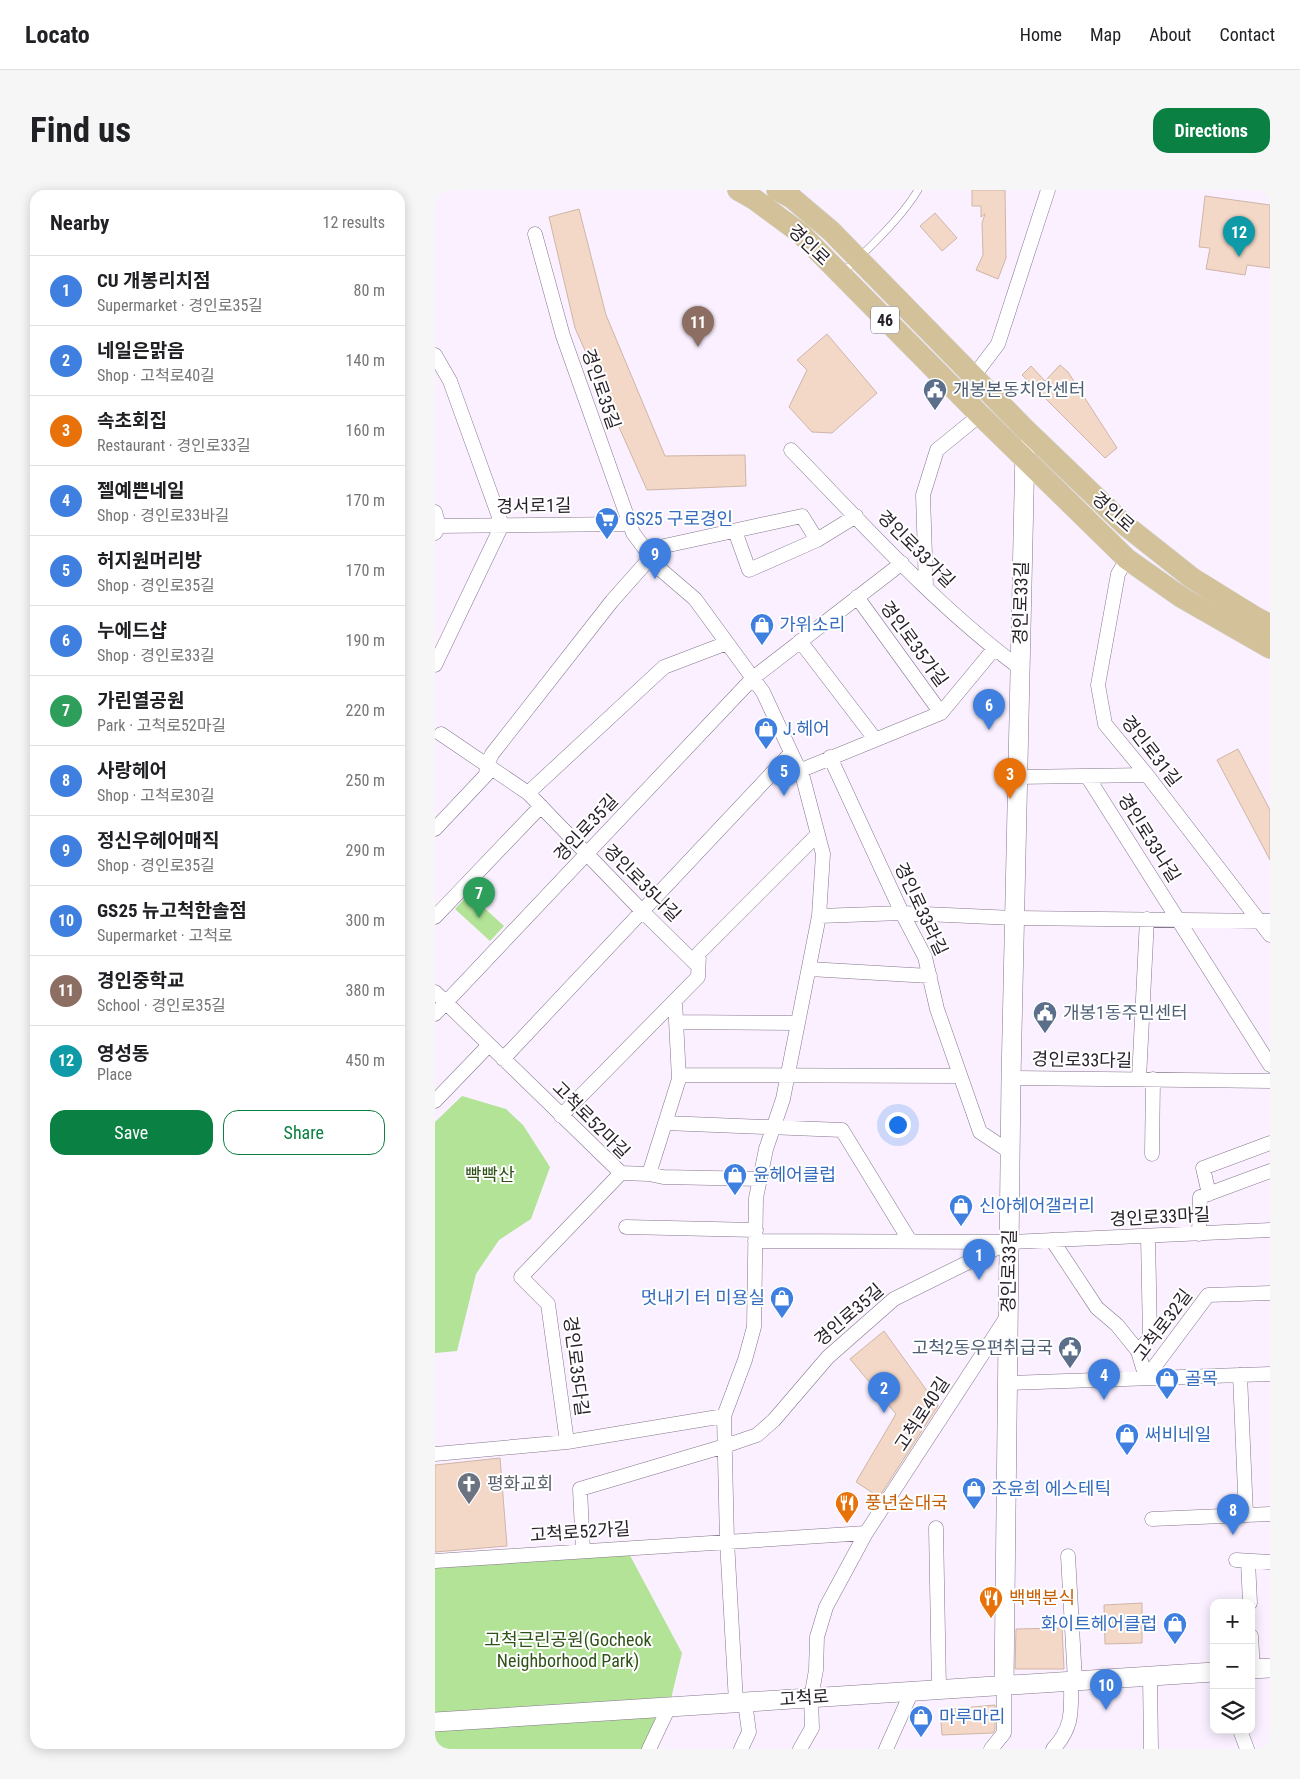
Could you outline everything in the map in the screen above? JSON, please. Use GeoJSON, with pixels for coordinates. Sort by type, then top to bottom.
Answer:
{"type":"FeatureCollection","features":[{"type":"Feature","properties":{"kind":"main road","name":"경인로"},"geometry":{"type":"LineString","coordinates":[[738,190],[754,198],[800,233],[980,416],[1127,559],[1181,597],[1261,624]]}},
{"type":"Feature","properties":{"kind":"main road","name":"경인로"},"geometry":{"type":"LineString","coordinates":[[777,190],[792,198],[831,232],[1025,429],[1125,525],[1192,578],[1261,624],[1270,648]]}},
{"type":"Feature","properties":{"kind":"main road"},"geometry":{"type":"LineString","coordinates":[[1261,624],[1270,656]]}},
{"type":"Feature","properties":{"kind":"street"},"geometry":{"type":"LineString","coordinates":[[973,377],[997,344],[1047,190]]}},
{"type":"Feature","properties":{"kind":"street","name":"경인로35길"},"geometry":{"type":"LineString","coordinates":[[535,234],[563,336],[633,533],[660,569],[695,599],[763,692],[803,778],[823,854],[819,916],[809,969],[783,1099],[766,1149],[756,1198],[754,1327],[745,1360],[724,1416],[727,1541],[741,1702],[749,1732],[741,1749]]}},
{"type":"Feature","properties":{"kind":"street"},"geometry":{"type":"LineString","coordinates":[[435,354],[450,381],[502,525],[435,665]]}},
{"type":"Feature","properties":{"kind":"street"},"geometry":{"type":"LineString","coordinates":[[926,587],[923,494],[937,450],[980,416]]}},
{"type":"Feature","properties":{"kind":"street","name":"경인로33길"},"geometry":{"type":"LineString","coordinates":[[1005,1685],[1011,1078],[1025,429]]}},
{"type":"Feature","properties":{"kind":"street","name":"경인로33가길"},"geometry":{"type":"LineString","coordinates":[[791,450],[926,587],[994,649],[1020,668]]}},
{"type":"Feature","properties":{"kind":"street"},"geometry":{"type":"LineString","coordinates":[[435,512],[436,528]]}},
{"type":"Feature","properties":{"kind":"street"},"geometry":{"type":"LineString","coordinates":[[435,829],[486,776],[487,765],[492,754],[649,554],[735,531],[802,516],[817,540]]}},
{"type":"Feature","properties":{"kind":"street"},"geometry":{"type":"LineString","coordinates":[[735,531],[749,570],[817,540],[856,516]]}},
{"type":"Feature","properties":{"kind":"street","name":"경서로1길"},"geometry":{"type":"LineString","coordinates":[[436,528],[502,525],[629,524]]}},
{"type":"Feature","properties":{"kind":"street","name":"경인로31길"},"geometry":{"type":"LineString","coordinates":[[1127,559],[1118,574],[1098,685],[1105,724],[1264,921],[1270,936]]}},
{"type":"Feature","properties":{"kind":"street","name":"경인로35길"},"geometry":{"type":"LineString","coordinates":[[435,1014],[753,678],[857,597],[903,564]]}},
{"type":"Feature","properties":{"kind":"street","name":"경인로35가길"},"geometry":{"type":"LineString","coordinates":[[857,597],[941,713]]}},
{"type":"Feature","properties":{"kind":"street"},"geometry":{"type":"LineString","coordinates":[[800,641],[875,739]]}},
{"type":"Feature","properties":{"kind":"street"},"geometry":{"type":"LineString","coordinates":[[528,793],[664,667],[727,643]]}},
{"type":"Feature","properties":{"kind":"street","name":"경인로35가길"},"geometry":{"type":"LineString","coordinates":[[799,771],[941,713],[994,649]]}},
{"type":"Feature","properties":{"kind":"street","name":"경인로35나길"},"geometry":{"type":"LineString","coordinates":[[441,734],[528,793],[642,911],[699,966]]}},
{"type":"Feature","properties":{"kind":"street"},"geometry":{"type":"LineString","coordinates":[[503,1059],[791,753]]}},
{"type":"Feature","properties":{"kind":"street","name":"경인로33라길"},"geometry":{"type":"LineString","coordinates":[[830,758],[902,913],[925,957],[937,1009],[980,1132],[1010,1152]]}},
{"type":"Feature","properties":{"kind":"street"},"geometry":{"type":"LineString","coordinates":[[1017,777],[1147,775]]}},
{"type":"Feature","properties":{"kind":"street","name":"경인로33나길"},"geometry":{"type":"LineString","coordinates":[[1087,776],[1270,1065]]}},
{"type":"Feature","properties":{"kind":"street"},"geometry":{"type":"LineString","coordinates":[[435,918],[541,806]]}},
{"type":"Feature","properties":{"kind":"street"},"geometry":{"type":"LineString","coordinates":[[561,1116],[698,977],[699,953],[818,834]]}},
{"type":"Feature","properties":{"kind":"street"},"geometry":{"type":"LineString","coordinates":[[819,916],[902,913],[1014,918],[1264,921]]}},
{"type":"Feature","properties":{"kind":"street"},"geometry":{"type":"LineString","coordinates":[[1146,1079],[1147,919]]}},
{"type":"Feature","properties":{"kind":"street"},"geometry":{"type":"LineString","coordinates":[[809,969],[930,976]]}},
{"type":"Feature","properties":{"kind":"street","name":"고척로52마길"},"geometry":{"type":"LineString","coordinates":[[435,992],[621,1173],[521,1277]]}},
{"type":"Feature","properties":{"kind":"street"},"geometry":{"type":"LineString","coordinates":[[649,1174],[679,1079],[675,1001]]}},
{"type":"Feature","properties":{"kind":"street"},"geometry":{"type":"LineString","coordinates":[[676,1022],[798,1022]]}},
{"type":"Feature","properties":{"kind":"street"},"geometry":{"type":"LineString","coordinates":[[435,1101],[489,1045]]}},
{"type":"Feature","properties":{"kind":"street"},"geometry":{"type":"LineString","coordinates":[[679,1075],[960,1076]]}},
{"type":"Feature","properties":{"kind":"street","name":"경인로33다길"},"geometry":{"type":"LineString","coordinates":[[1011,1078],[1270,1081]]}},
{"type":"Feature","properties":{"kind":"street","name":"경인로33다길"},"geometry":{"type":"LineString","coordinates":[[1146,1079],[1152,1154]]}},
{"type":"Feature","properties":{"kind":"street"},"geometry":{"type":"LineString","coordinates":[[665,1123],[842,1130],[909,1242]]}},
{"type":"Feature","properties":{"kind":"street"},"geometry":{"type":"LineString","coordinates":[[1209,1194],[1203,1168],[1270,1143]]}},
{"type":"Feature","properties":{"kind":"street"},"geometry":{"type":"LineString","coordinates":[[1199,1234],[1200,1197],[1270,1171]]}},
{"type":"Feature","properties":{"kind":"street"},"geometry":{"type":"LineString","coordinates":[[621,1173],[649,1174],[663,1177],[760,1179]]}},
{"type":"Feature","properties":{"kind":"street"},"geometry":{"type":"LineString","coordinates":[[627,1227],[909,1242],[1009,1242]]}},
{"type":"Feature","properties":{"kind":"street","name":"경인로33마길"},"geometry":{"type":"LineString","coordinates":[[1009,1242],[1270,1230]]}},
{"type":"Feature","properties":{"kind":"street"},"geometry":{"type":"LineString","coordinates":[[1138,1351],[1150,1338],[1148,1236]]}},
{"type":"Feature","properties":{"kind":"street"},"geometry":{"type":"LineString","coordinates":[[1052,1240],[1097,1308],[1117,1325],[1138,1351],[1146,1378]]}},
{"type":"Feature","properties":{"kind":"street","name":"경인로35길"},"geometry":{"type":"LineString","coordinates":[[583,1551],[581,1489],[757,1435],[774,1420],[828,1357],[894,1299],[1009,1242]]}},
{"type":"Feature","properties":{"kind":"street","name":"경인로35다길"},"geometry":{"type":"LineString","coordinates":[[521,1277],[549,1304],[567,1442]]}},
{"type":"Feature","properties":{"kind":"street","name":"고척로32길"},"geometry":{"type":"LineString","coordinates":[[1146,1378],[1208,1295],[1270,1293]]}},
{"type":"Feature","properties":{"kind":"street","name":"고척로40길"},"geometry":{"type":"LineString","coordinates":[[800,1749],[811,1728],[811,1698],[816,1670],[817,1637],[826,1607],[866,1533],[1008,1315]]}},
{"type":"Feature","properties":{"kind":"street"},"geometry":{"type":"LineString","coordinates":[[1008,1383],[1270,1374]]}},
{"type":"Feature","properties":{"kind":"street"},"geometry":{"type":"LineString","coordinates":[[1240,1375],[1246,1515]]}},
{"type":"Feature","properties":{"kind":"street","name":"경인로35다길"},"geometry":{"type":"LineString","coordinates":[[435,1454],[567,1442],[724,1416]]}},
{"type":"Feature","properties":{"kind":"street"},"geometry":{"type":"LineString","coordinates":[[1152,1519],[1270,1514]]}},
{"type":"Feature","properties":{"kind":"street"},"geometry":{"type":"LineString","coordinates":[[936,1528],[939,1689]]}},
{"type":"Feature","properties":{"kind":"street"},"geometry":{"type":"LineString","coordinates":[[727,1541],[866,1533]]}},
{"type":"Feature","properties":{"kind":"street","name":"고척로52가길"},"geometry":{"type":"LineString","coordinates":[[435,1561],[727,1541]]}},
{"type":"Feature","properties":{"kind":"street"},"geometry":{"type":"LineString","coordinates":[[1053,1749],[1062,1739],[1071,1718],[1073,1681],[1068,1556]]}},
{"type":"Feature","properties":{"kind":"street"},"geometry":{"type":"LineString","coordinates":[[1249,1599],[1241,1561],[1270,1562]]}},
{"type":"Feature","properties":{"kind":"street"},"geometry":{"type":"LineString","coordinates":[[1253,1644],[1258,1669]]}},
{"type":"Feature","properties":{"kind":"street","name":"고척로"},"geometry":{"type":"LineString","coordinates":[[435,1722],[1210,1672]]}},
{"type":"Feature","properties":{"kind":"street"},"geometry":{"type":"LineString","coordinates":[[1150,1676],[1151,1749]]}},
{"type":"Feature","properties":{"kind":"street"},"geometry":{"type":"LineString","coordinates":[[991,1749],[1004,1733],[1005,1685]]}},
{"type":"Feature","properties":{"kind":"street"},"geometry":{"type":"LineString","coordinates":[[886,1749],[912,1691]]}},
{"type":"Feature","properties":{"kind":"street"},"geometry":{"type":"LineString","coordinates":[[649,1749],[669,1707]]}},
{"type":"Feature","properties":{"kind":"street"},"geometry":{"type":"LineString","coordinates":[[1241,1734],[1247,1749]]}},
{"type":"Feature","properties":{"kind":"lane"},"geometry":{"type":"LineString","coordinates":[[840,275],[910,203],[918,190]]}},
{"type":"Feature","properties":{"kind":"green space"},"geometry":{"type":"Polygon","coordinates":[[[469,894],[504,926],[490,941],[455,909],[469,894]]]}},
{"type":"Feature","properties":{"kind":"green space","name":"빡빡산"},"geometry":{"type":"Polygon","coordinates":[[[462,1096],[506,1109],[523,1125],[550,1167],[531,1219],[499,1240],[476,1274],[457,1351],[435,1353],[435,1122],[462,1096]]]}},
{"type":"Feature","properties":{"kind":"green space","name":"고척근린공원(Gocheok Neighborhood Park)"},"geometry":{"type":"Polygon","coordinates":[[[626,1548],[682,1653],[669,1707],[649,1749],[435,1749],[435,1561],[626,1548]]]}},
{"type":"Feature","properties":{"kind":"building"},"geometry":{"type":"Polygon","coordinates":[[[972,190],[1005,190],[1006,258],[998,279],[976,270],[983,255],[982,223],[985,214],[981,217],[981,206],[972,206],[972,190]]]}},
{"type":"Feature","properties":{"kind":"building"},"geometry":{"type":"Polygon","coordinates":[[[1205,196],[1270,205],[1270,268],[1247,265],[1245,275],[1206,269],[1210,248],[1199,247],[1205,196]]]}},
{"type":"Feature","properties":{"kind":"building"},"geometry":{"type":"Polygon","coordinates":[[[579,209],[606,315],[665,456],[745,455],[746,486],[647,490],[575,328],[549,217],[579,209]]]}},
{"type":"Feature","properties":{"kind":"building"},"geometry":{"type":"Polygon","coordinates":[[[935,213],[957,238],[942,251],[920,226],[935,213]]]}},
{"type":"Feature","properties":{"kind":"building"},"geometry":{"type":"Polygon","coordinates":[[[827,334],[877,393],[832,433],[812,432],[789,407],[807,370],[797,360],[827,334]]]}},
{"type":"Feature","properties":{"kind":"building"},"geometry":{"type":"Polygon","coordinates":[[[1060,365],[1068,372],[1117,448],[1105,458],[1022,375],[1031,366],[1045,381],[1060,365]]]}},
{"type":"Feature","properties":{"kind":"building"},"geometry":{"type":"Polygon","coordinates":[[[1238,749],[1270,810],[1270,860],[1217,760],[1238,749]]]}},
{"type":"Feature","properties":{"kind":"building"},"geometry":{"type":"Polygon","coordinates":[[[884,1331],[938,1406],[879,1497],[856,1482],[896,1414],[850,1359],[884,1331]]]}},
{"type":"Feature","properties":{"kind":"building","name":"평화교회"},"geometry":{"type":"Polygon","coordinates":[[[500,1458],[507,1546],[435,1552],[435,1465],[500,1458]]]}},
{"type":"Feature","properties":{"kind":"building"},"geometry":{"type":"Polygon","coordinates":[[[1142,1603],[1142,1643],[1105,1644],[1104,1605],[1142,1603]]]}},
{"type":"Feature","properties":{"kind":"building"},"geometry":{"type":"Polygon","coordinates":[[[1062,1628],[1064,1669],[1015,1669],[1016,1629],[1062,1628]]]}},
{"type":"Feature","properties":{"kind":"building"},"geometry":{"type":"Polygon","coordinates":[[[995,1705],[995,1730],[993,1733],[942,1735],[940,1710],[995,1705]]]}},
{"type":"Feature","properties":{"kind":"place","name":"영성동"},"geometry":{"type":"Point","coordinates":[1239,257]}},
{"type":"Feature","properties":{"kind":"place","name":"경인중학교"},"geometry":{"type":"Point","coordinates":[698,347]}},
{"type":"Feature","properties":{"kind":"place","name":"개봉본동치안센터"},"geometry":{"type":"Point","coordinates":[935,411]}},
{"type":"Feature","properties":{"kind":"place","name":"GS25 구로경인"},"geometry":{"type":"Point","coordinates":[607,540]}},
{"type":"Feature","properties":{"kind":"place","name":"정신우헤어매직"},"geometry":{"type":"Point","coordinates":[655,579]}},
{"type":"Feature","properties":{"kind":"place","name":"가위소리"},"geometry":{"type":"Point","coordinates":[762,646]}},
{"type":"Feature","properties":{"kind":"place","name":"누에드샵"},"geometry":{"type":"Point","coordinates":[989,730]}},
{"type":"Feature","properties":{"kind":"place","name":"J.헤어"},"geometry":{"type":"Point","coordinates":[766,750]}},
{"type":"Feature","properties":{"kind":"place","name":"허지원머리방"},"geometry":{"type":"Point","coordinates":[784,796]}},
{"type":"Feature","properties":{"kind":"place","name":"속초회집"},"geometry":{"type":"Point","coordinates":[1010,799]}},
{"type":"Feature","properties":{"kind":"place","name":"가린열공원"},"geometry":{"type":"Point","coordinates":[479,918]}},
{"type":"Feature","properties":{"kind":"place","name":"개봉1동주민센터"},"geometry":{"type":"Point","coordinates":[1045,1034]}},
{"type":"Feature","properties":{"kind":"place","name":"윤헤어클럽"},"geometry":{"type":"Point","coordinates":[735,1196]}},
{"type":"Feature","properties":{"kind":"place","name":"신아헤어갤러리"},"geometry":{"type":"Point","coordinates":[961,1227]}},
{"type":"Feature","properties":{"kind":"place","name":"CU 개봉리치점"},"geometry":{"type":"Point","coordinates":[979,1280]}},
{"type":"Feature","properties":{"kind":"place","name":"멋내기 터 미용실"},"geometry":{"type":"Point","coordinates":[782,1319]}},
{"type":"Feature","properties":{"kind":"place","name":"고척2동우편취급국"},"geometry":{"type":"Point","coordinates":[1070,1369]}},
{"type":"Feature","properties":{"kind":"place","name":"젤예쁜네일"},"geometry":{"type":"Point","coordinates":[1104,1400]}},
{"type":"Feature","properties":{"kind":"place","name":"골목"},"geometry":{"type":"Point","coordinates":[1167,1400]}},
{"type":"Feature","properties":{"kind":"place","name":"네일은맑음"},"geometry":{"type":"Point","coordinates":[884,1413]}},
{"type":"Feature","properties":{"kind":"place","name":"써비네일"},"geometry":{"type":"Point","coordinates":[1127,1456]}},
{"type":"Feature","properties":{"kind":"place","name":"평화교회"},"geometry":{"type":"Point","coordinates":[469,1505]}},
{"type":"Feature","properties":{"kind":"place","name":"조윤희 에스테틱"},"geometry":{"type":"Point","coordinates":[974,1510]}},
{"type":"Feature","properties":{"kind":"place","name":"풍년순대국"},"geometry":{"type":"Point","coordinates":[847,1524]}},
{"type":"Feature","properties":{"kind":"place","name":"사랑헤어"},"geometry":{"type":"Point","coordinates":[1233,1535]}},
{"type":"Feature","properties":{"kind":"place","name":"백백분식"},"geometry":{"type":"Point","coordinates":[991,1619]}},
{"type":"Feature","properties":{"kind":"place","name":"화이트헤어클럽"},"geometry":{"type":"Point","coordinates":[1175,1645]}},
{"type":"Feature","properties":{"kind":"place","name":"GS25 뉴고척한솔점"},"geometry":{"type":"Point","coordinates":[1106,1710]}},
{"type":"Feature","properties":{"kind":"place","name":"마루마리"},"geometry":{"type":"Point","coordinates":[921,1738]}}]}
